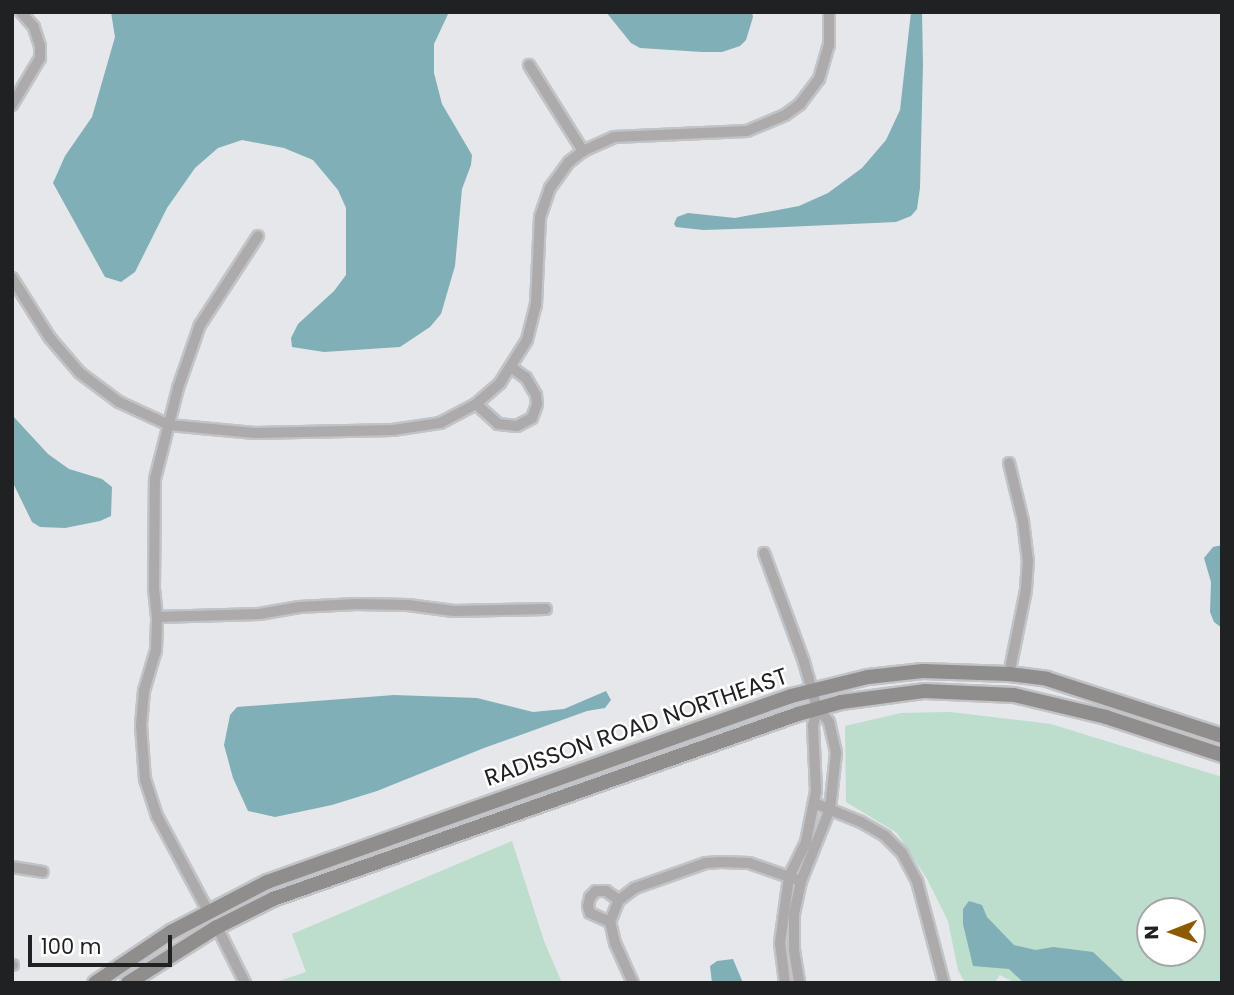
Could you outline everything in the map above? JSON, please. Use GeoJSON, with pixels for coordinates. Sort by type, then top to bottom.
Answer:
{"type":"FeatureCollection","features":[{"type":"Feature","properties":{"kind":"main road","name":"RADISSON ROAD NORTHEAST"},"geometry":{"type":"LineString","coordinates":[[95,983],[208,911],[267,882],[812,689],[868,677],[923,671],[1009,674],[1047,679],[1222,736]]}},
{"type":"Feature","properties":{"kind":"main road","name":"RADISSON ROAD NORTHEAST"},"geometry":{"type":"LineString","coordinates":[[128,983],[217,927],[313,884],[817,708],[890,694],[925,691],[1014,695],[1106,717],[1222,755]]}},
{"type":"Feature","properties":{"kind":"main road"},"geometry":{"type":"LineString","coordinates":[[217,927],[225,914],[260,891],[267,882]]}},
{"type":"Feature","properties":{"kind":"main road"},"geometry":{"type":"LineString","coordinates":[[154,966],[158,956],[193,933],[208,911]]}},
{"type":"Feature","properties":{"kind":"street"},"geometry":{"type":"LineString","coordinates":[[12,105],[40,58],[40,46],[34,27],[21,12]]}},
{"type":"Feature","properties":{"kind":"street"},"geometry":{"type":"LineString","coordinates":[[12,278],[51,338],[80,373],[119,402],[169,425],[255,433],[393,430],[440,423],[476,404],[500,383],[512,367],[534,323],[538,288],[538,234],[543,202],[558,175],[583,150],[614,137],[747,131],[772,122],[800,104],[819,79],[829,45],[829,12]]}},
{"type":"Feature","properties":{"kind":"street"},"geometry":{"type":"LineString","coordinates":[[529,65],[583,150]]}},
{"type":"Feature","properties":{"kind":"street"},"geometry":{"type":"LineString","coordinates":[[208,911],[157,816],[145,780],[141,725],[144,691],[156,650],[158,617],[153,500],[155,479],[185,363],[201,325],[230,275],[258,236]]}},
{"type":"Feature","properties":{"kind":"street"},"geometry":{"type":"LineString","coordinates":[[476,404],[498,424],[517,426],[532,418],[537,404],[536,395],[526,378],[512,367]]}},
{"type":"Feature","properties":{"kind":"street"},"geometry":{"type":"LineString","coordinates":[[1009,463],[1023,521],[1028,560],[1026,590],[1009,674]]}},
{"type":"Feature","properties":{"kind":"street"},"geometry":{"type":"LineString","coordinates":[[764,553],[817,708],[829,722],[836,753],[830,809],[801,881],[794,914],[794,950],[799,983]]}},
{"type":"Feature","properties":{"kind":"street"},"geometry":{"type":"LineString","coordinates":[[158,617],[259,614],[299,607],[356,604],[408,604],[477,612],[546,609]]}},
{"type":"Feature","properties":{"kind":"street"},"geometry":{"type":"LineString","coordinates":[[785,983],[779,943],[789,877],[806,842],[814,803],[817,765],[813,726],[817,708]]}},
{"type":"Feature","properties":{"kind":"street"},"geometry":{"type":"LineString","coordinates":[[814,803],[885,836],[902,853],[924,903],[944,983]]}},
{"type":"Feature","properties":{"kind":"street"},"geometry":{"type":"LineString","coordinates":[[633,983],[615,943],[610,922],[619,901],[635,888],[706,863],[749,863],[801,881]]}},
{"type":"Feature","properties":{"kind":"street"},"geometry":{"type":"LineString","coordinates":[[12,867],[43,872]]}},
{"type":"Feature","properties":{"kind":"street"},"geometry":{"type":"LineString","coordinates":[[610,922],[590,914],[590,897],[596,891],[606,891],[619,901]]}},
{"type":"Feature","properties":{"kind":"street"},"geometry":{"type":"LineString","coordinates":[[217,927],[245,983]]}},
{"type":"Feature","properties":{"kind":"green space"},"geometry":{"type":"Polygon","coordinates":[[[950,712],[1051,724],[1222,777],[1222,983],[1015,983],[1000,975],[994,983],[965,983],[958,970],[948,921],[927,879],[897,833],[846,802],[845,726],[901,713],[950,712]]]}},
{"type":"Feature","properties":{"kind":"green space"},"geometry":{"type":"Polygon","coordinates":[[[512,841],[544,941],[562,983],[273,983],[306,972],[292,934],[512,841]]]}},
{"type":"Feature","properties":{"kind":"water"},"geometry":{"type":"Polygon","coordinates":[[[111,12],[449,12],[434,44],[434,73],[442,104],[472,155],[462,189],[455,266],[441,314],[430,327],[400,347],[324,352],[292,347],[291,338],[298,324],[334,291],[346,275],[346,208],[338,190],[313,160],[284,148],[242,140],[218,148],[195,168],[167,208],[135,272],[121,282],[105,277],[53,183],[65,156],[92,117],[115,37],[111,12]]]}},
{"type":"Feature","properties":{"kind":"water"},"geometry":{"type":"Polygon","coordinates":[[[606,12],[752,12],[753,17],[746,40],[740,46],[722,52],[702,52],[640,48],[631,43],[606,12]]]}},
{"type":"Feature","properties":{"kind":"water"},"geometry":{"type":"Polygon","coordinates":[[[911,12],[922,12],[923,64],[920,188],[917,209],[911,216],[896,222],[703,230],[676,227],[674,224],[677,217],[688,213],[735,218],[799,206],[828,193],[862,168],[886,140],[900,110],[911,12]]]}},
{"type":"Feature","properties":{"kind":"water"},"geometry":{"type":"Polygon","coordinates":[[[12,415],[48,454],[69,469],[102,479],[112,487],[111,516],[65,528],[40,527],[32,522],[12,481],[12,415]]]}},
{"type":"Feature","properties":{"kind":"water"},"geometry":{"type":"Polygon","coordinates":[[[1222,545],[1222,628],[1214,622],[1210,612],[1211,582],[1204,558],[1213,547],[1222,545]]]}},
{"type":"Feature","properties":{"kind":"water"},"geometry":{"type":"Polygon","coordinates":[[[606,691],[611,700],[605,708],[587,711],[484,748],[377,791],[332,805],[275,817],[248,811],[233,778],[224,745],[230,715],[237,707],[394,695],[477,698],[533,712],[564,709],[606,691]]]}},
{"type":"Feature","properties":{"kind":"water"},"geometry":{"type":"Polygon","coordinates":[[[969,901],[982,905],[987,917],[1014,945],[1036,950],[1053,947],[1093,952],[1126,983],[1024,983],[1009,969],[973,966],[963,924],[963,909],[969,901]]]}},
{"type":"Feature","properties":{"kind":"water"},"geometry":{"type":"Polygon","coordinates":[[[733,959],[743,983],[712,983],[710,966],[717,961],[733,959]]]}}]}
